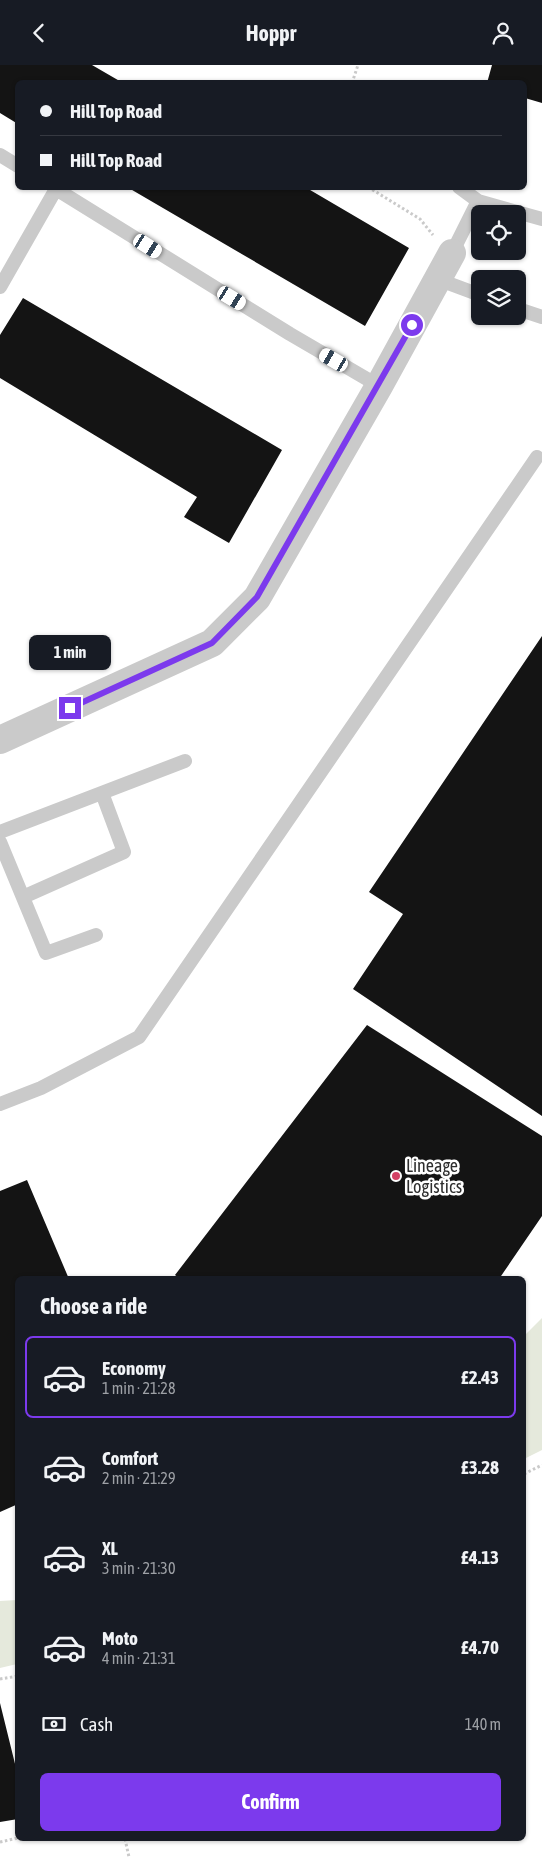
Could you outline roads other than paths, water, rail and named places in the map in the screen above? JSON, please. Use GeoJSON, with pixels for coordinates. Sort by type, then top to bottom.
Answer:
{"type":"FeatureCollection","features":[{"type":"Feature","properties":{"kind":"street"},"geometry":{"type":"LineString","coordinates":[[0,740],[212,643],[257,597],[379,386],[452,253]]}},
{"type":"Feature","properties":{"kind":"lane"},"geometry":{"type":"LineString","coordinates":[[0,155],[15,164]]}},
{"type":"Feature","properties":{"kind":"lane"},"geometry":{"type":"LineString","coordinates":[[0,287],[54,190]]}},
{"type":"Feature","properties":{"kind":"lane"},"geometry":{"type":"LineString","coordinates":[[58,190],[290,334],[379,386]]}},
{"type":"Feature","properties":{"kind":"lane"},"geometry":{"type":"LineString","coordinates":[[464,190],[478,201],[542,219]]}},
{"type":"Feature","properties":{"kind":"lane"},"geometry":{"type":"LineString","coordinates":[[452,253],[478,201]]}},
{"type":"Feature","properties":{"kind":"lane"},"geometry":{"type":"LineString","coordinates":[[437,279],[471,292]]}},
{"type":"Feature","properties":{"kind":"lane"},"geometry":{"type":"LineString","coordinates":[[526,312],[542,317]]}},
{"type":"Feature","properties":{"kind":"lane"},"geometry":{"type":"LineString","coordinates":[[0,1104],[40,1087],[138,1037],[537,457]]}},
{"type":"Feature","properties":{"kind":"lane"},"geometry":{"type":"LineString","coordinates":[[0,832],[185,761]]}},
{"type":"Feature","properties":{"kind":"lane"},"geometry":{"type":"LineString","coordinates":[[23,897],[124,852],[102,793]]}},
{"type":"Feature","properties":{"kind":"lane"},"geometry":{"type":"LineString","coordinates":[[0,842],[46,953],[96,935]]}},
{"type":"Feature","properties":{"kind":"place","name":"Lineage Logistics"},"geometry":{"type":"Point","coordinates":[396,1176]}}]}
